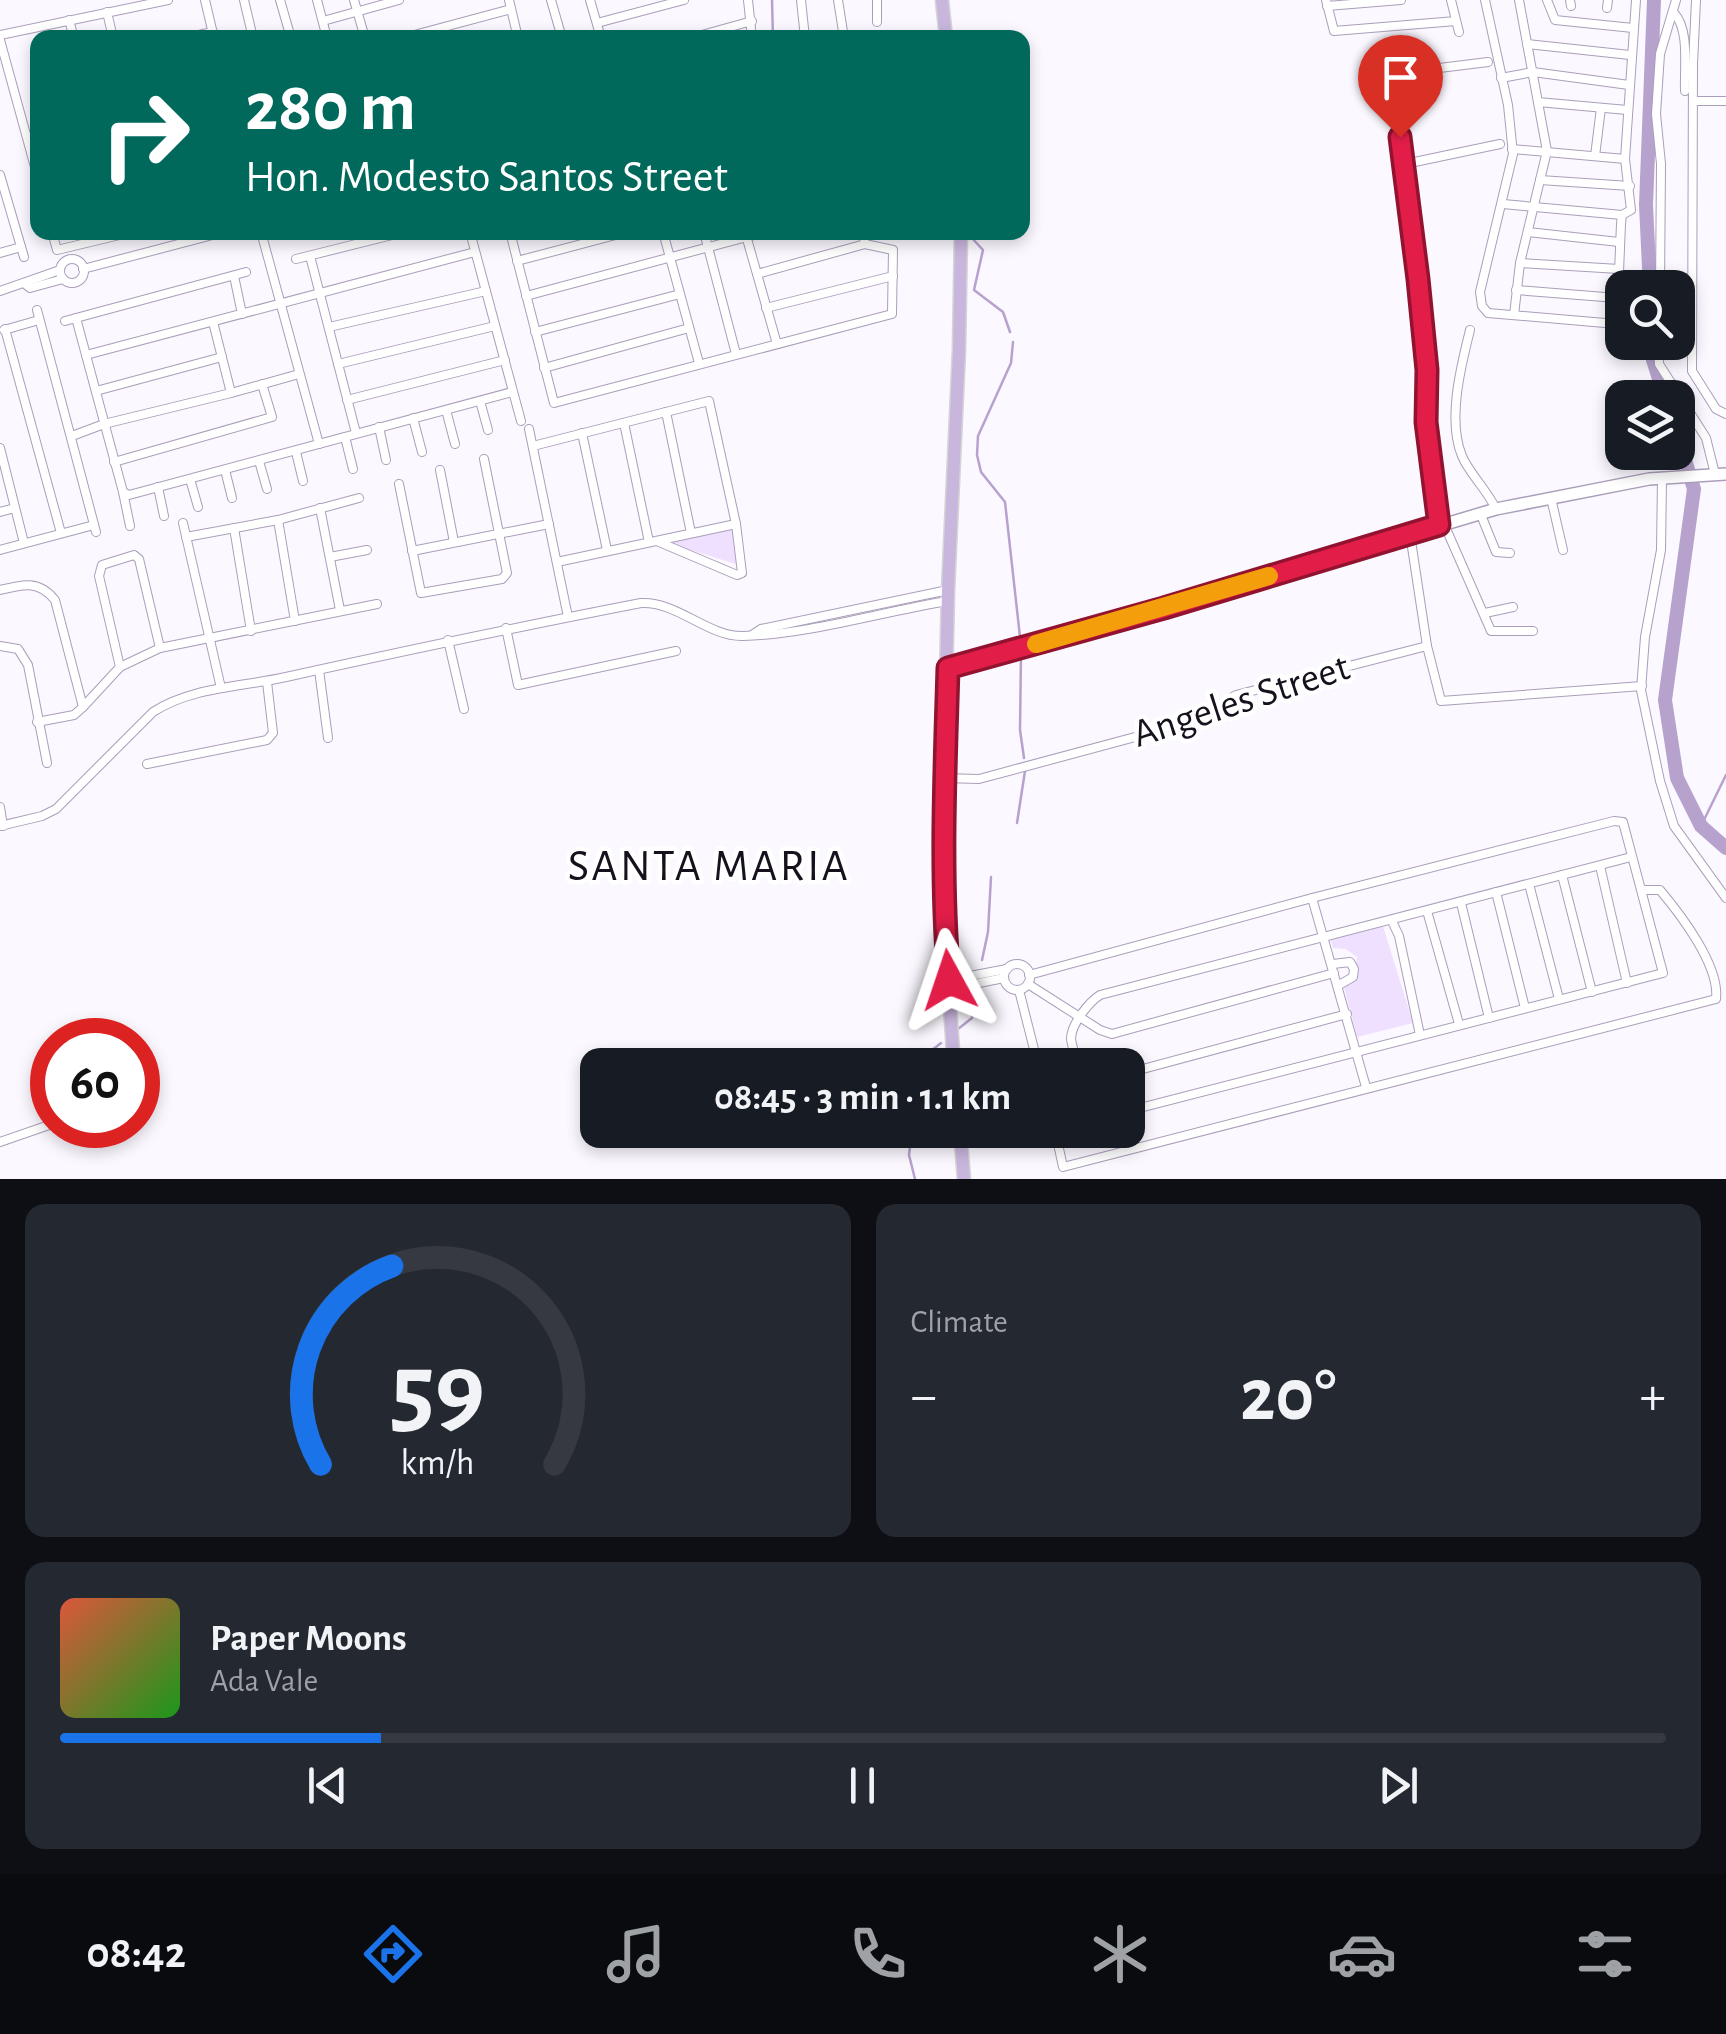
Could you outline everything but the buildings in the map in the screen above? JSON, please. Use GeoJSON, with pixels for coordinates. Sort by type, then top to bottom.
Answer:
{"type":"FeatureCollection","features":[{"type":"Feature","properties":{"kind":"main road"},"geometry":{"type":"LineString","coordinates":[[942,0],[945,30]]}},
{"type":"Feature","properties":{"kind":"main road"},"geometry":{"type":"LineString","coordinates":[[954,1048],[953,984],[944,922],[944,778],[960,350],[959,240]]}},
{"type":"Feature","properties":{"kind":"main road"},"geometry":{"type":"LineString","coordinates":[[961,1148],[964,1179]]}},
{"type":"Feature","properties":{"kind":"street"},"geometry":{"type":"LineString","coordinates":[[42,30],[69,20],[168,0]]}},
{"type":"Feature","properties":{"kind":"street"},"geometry":{"type":"LineString","coordinates":[[205,0],[212,30]]}},
{"type":"Feature","properties":{"kind":"street"},"geometry":{"type":"LineString","coordinates":[[244,0],[251,30]]}},
{"type":"Feature","properties":{"kind":"street"},"geometry":{"type":"LineString","coordinates":[[280,0],[289,30]]}},
{"type":"Feature","properties":{"kind":"street"},"geometry":{"type":"LineString","coordinates":[[317,0],[325,30]]}},
{"type":"Feature","properties":{"kind":"street"},"geometry":{"type":"LineString","coordinates":[[354,0],[363,30]]}},
{"type":"Feature","properties":{"kind":"street"},"geometry":{"type":"LineString","coordinates":[[323,22],[399,0]]}},
{"type":"Feature","properties":{"kind":"street"},"geometry":{"type":"LineString","coordinates":[[551,0],[560,30]]}},
{"type":"Feature","properties":{"kind":"street"},"geometry":{"type":"LineString","coordinates":[[590,0],[599,30]]}},
{"type":"Feature","properties":{"kind":"street"},"geometry":{"type":"LineString","coordinates":[[597,23],[684,0]]}},
{"type":"Feature","properties":{"kind":"street"},"geometry":{"type":"LineString","coordinates":[[748,0],[752,30]]}},
{"type":"Feature","properties":{"kind":"street"},"geometry":{"type":"LineString","coordinates":[[801,0],[804,30]]}},
{"type":"Feature","properties":{"kind":"street"},"geometry":{"type":"LineString","coordinates":[[838,0],[843,30]]}},
{"type":"Feature","properties":{"kind":"street"},"geometry":{"type":"LineString","coordinates":[[877,0],[877,22]]}},
{"type":"Feature","properties":{"kind":"street"},"geometry":{"type":"LineString","coordinates":[[1401,0],[1326,3],[1334,30],[1456,21]]}},
{"type":"Feature","properties":{"kind":"street"},"geometry":{"type":"LineString","coordinates":[[1451,0],[1458,32]]}},
{"type":"Feature","properties":{"kind":"street"},"geometry":{"type":"LineString","coordinates":[[1485,0],[1508,105],[1512,149],[1503,204],[1480,292],[1482,306],[1488,313],[1605,322]]}},
{"type":"Feature","properties":{"kind":"street"},"geometry":{"type":"LineString","coordinates":[[1514,315],[1520,263],[1547,151],[1518,0]]}},
{"type":"Feature","properties":{"kind":"street"},"geometry":{"type":"LineString","coordinates":[[1547,0],[1555,20],[1633,28]]}},
{"type":"Feature","properties":{"kind":"street"},"geometry":{"type":"LineString","coordinates":[[1503,204],[1622,215],[1632,210],[1625,160],[1636,0]]}},
{"type":"Feature","properties":{"kind":"street"},"geometry":{"type":"LineString","coordinates":[[1660,270],[1661,164],[1656,114],[1662,44],[1676,0]]}},
{"type":"Feature","properties":{"kind":"street"},"geometry":{"type":"LineString","coordinates":[[1696,0],[1692,371],[1716,409],[1726,414]]}},
{"type":"Feature","properties":{"kind":"street"},"geometry":{"type":"LineString","coordinates":[[429,30],[510,5],[516,30]]}},
{"type":"Feature","properties":{"kind":"street"},"geometry":{"type":"LineString","coordinates":[[107,12],[111,30]]}},
{"type":"Feature","properties":{"kind":"street"},"geometry":{"type":"LineString","coordinates":[[1674,13],[1681,20],[1684,92]]}},
{"type":"Feature","properties":{"kind":"street"},"geometry":{"type":"LineString","coordinates":[[69,20],[72,30]]}},
{"type":"Feature","properties":{"kind":"street"},"geometry":{"type":"LineString","coordinates":[[720,30],[752,21]]}},
{"type":"Feature","properties":{"kind":"street"},"geometry":{"type":"LineString","coordinates":[[30,33],[0,38],[30,135]]}},
{"type":"Feature","properties":{"kind":"street"},"geometry":{"type":"LineString","coordinates":[[1528,44],[1630,55]]}},
{"type":"Feature","properties":{"kind":"street"},"geometry":{"type":"LineString","coordinates":[[1380,54],[1406,164],[1427,370],[1426,422],[1442,525],[1492,631],[1534,631]]}},
{"type":"Feature","properties":{"kind":"street"},"geometry":{"type":"LineString","coordinates":[[1384,75],[1488,62]]}},
{"type":"Feature","properties":{"kind":"street"},"geometry":{"type":"LineString","coordinates":[[1501,78],[1533,72],[1629,84]]}},
{"type":"Feature","properties":{"kind":"street"},"geometry":{"type":"LineString","coordinates":[[1692,100],[1726,101]]}},
{"type":"Feature","properties":{"kind":"street"},"geometry":{"type":"LineString","coordinates":[[1538,102],[1626,110]]}},
{"type":"Feature","properties":{"kind":"street"},"geometry":{"type":"LineString","coordinates":[[1595,156],[1601,108]]}},
{"type":"Feature","properties":{"kind":"street"},"geometry":{"type":"LineString","coordinates":[[1406,164],[1500,144]]}},
{"type":"Feature","properties":{"kind":"street"},"geometry":{"type":"LineString","coordinates":[[1512,149],[1625,160]]}},
{"type":"Feature","properties":{"kind":"street"},"geometry":{"type":"LineString","coordinates":[[0,174],[22,252],[0,253]]}},
{"type":"Feature","properties":{"kind":"street"},"geometry":{"type":"LineString","coordinates":[[1540,180],[1630,186]]}},
{"type":"Feature","properties":{"kind":"street"},"geometry":{"type":"LineString","coordinates":[[1520,263],[1619,269],[1622,215]]}},
{"type":"Feature","properties":{"kind":"street"},"geometry":{"type":"LineString","coordinates":[[1528,232],[1619,242]]}},
{"type":"Feature","properties":{"kind":"street"},"geometry":{"type":"LineString","coordinates":[[54,240],[57,250],[99,240]]}},
{"type":"Feature","properties":{"kind":"street"},"geometry":{"type":"LineString","coordinates":[[84,269],[190,240]]}},
{"type":"Feature","properties":{"kind":"street"},"geometry":{"type":"LineString","coordinates":[[262,240],[319,444]]}},
{"type":"Feature","properties":{"kind":"street"},"geometry":{"type":"LineString","coordinates":[[296,259],[373,240]]}},
{"type":"Feature","properties":{"kind":"street"},"geometry":{"type":"LineString","coordinates":[[472,240],[522,421]]}},
{"type":"Feature","properties":{"kind":"street"},"geometry":{"type":"LineString","coordinates":[[512,240],[554,403],[892,314],[893,250],[865,244],[757,274]]}},
{"type":"Feature","properties":{"kind":"street"},"geometry":{"type":"LineString","coordinates":[[517,261],[597,240]]}},
{"type":"Feature","properties":{"kind":"street"},"geometry":{"type":"LineString","coordinates":[[665,240],[699,364]]}},
{"type":"Feature","properties":{"kind":"street"},"geometry":{"type":"LineString","coordinates":[[706,240],[736,354]]}},
{"type":"Feature","properties":{"kind":"street"},"geometry":{"type":"LineString","coordinates":[[526,296],[731,240]]}},
{"type":"Feature","properties":{"kind":"street"},"geometry":{"type":"LineString","coordinates":[[747,240],[777,344]]}},
{"type":"Feature","properties":{"kind":"street"},"geometry":{"type":"LineString","coordinates":[[864,240],[865,244]]}},
{"type":"Feature","properties":{"kind":"street"},"geometry":{"type":"LineString","coordinates":[[86,355],[475,252]]}},
{"type":"Feature","properties":{"kind":"street"},"geometry":{"type":"LineString","coordinates":[[310,256],[356,434]]}},
{"type":"Feature","properties":{"kind":"street"},"geometry":{"type":"LineString","coordinates":[[0,291],[25,284],[30,288],[61,274],[65,261],[71,258],[84,269]]}},
{"type":"Feature","properties":{"kind":"street"},"geometry":{"type":"LineString","coordinates":[[61,274],[76,282],[84,269]]}},
{"type":"Feature","properties":{"kind":"street"},"geometry":{"type":"LineString","coordinates":[[64,321],[246,272]]}},
{"type":"Feature","properties":{"kind":"street"},"geometry":{"type":"LineString","coordinates":[[234,276],[242,314]]}},
{"type":"Feature","properties":{"kind":"street"},"geometry":{"type":"LineString","coordinates":[[766,308],[893,276]]}},
{"type":"Feature","properties":{"kind":"street"},"geometry":{"type":"LineString","coordinates":[[1516,290],[1605,297]]}},
{"type":"Feature","properties":{"kind":"street"},"geometry":{"type":"LineString","coordinates":[[328,327],[486,291]]}},
{"type":"Feature","properties":{"kind":"street"},"geometry":{"type":"LineString","coordinates":[[535,332],[680,294]]}},
{"type":"Feature","properties":{"kind":"street"},"geometry":{"type":"LineString","coordinates":[[0,550],[95,528],[38,315],[2,330],[61,534]]}},
{"type":"Feature","properties":{"kind":"street"},"geometry":{"type":"LineString","coordinates":[[76,318],[130,526]]}},
{"type":"Feature","properties":{"kind":"street"},"geometry":{"type":"LineString","coordinates":[[213,322],[232,393]]}},
{"type":"Feature","properties":{"kind":"street"},"geometry":{"type":"LineString","coordinates":[[338,364],[496,326]]}},
{"type":"Feature","properties":{"kind":"street"},"geometry":{"type":"LineString","coordinates":[[544,368],[689,328]]}},
{"type":"Feature","properties":{"kind":"street"},"geometry":{"type":"LineString","coordinates":[[1470,330],[1456,398],[1458,439],[1462,457],[1487,489],[1496,509]]}},
{"type":"Feature","properties":{"kind":"street"},"geometry":{"type":"LineString","coordinates":[[96,391],[222,357]]}},
{"type":"Feature","properties":{"kind":"street"},"geometry":{"type":"LineString","coordinates":[[348,400],[504,360]]}},
{"type":"Feature","properties":{"kind":"street"},"geometry":{"type":"LineString","coordinates":[[948,668],[1496,509],[1662,479],[1715,474],[1706,438],[1659,360]]}},
{"type":"Feature","properties":{"kind":"street"},"geometry":{"type":"LineString","coordinates":[[72,436],[104,424],[298,374]]}},
{"type":"Feature","properties":{"kind":"street"},"geometry":{"type":"LineString","coordinates":[[262,384],[275,428]]}},
{"type":"Feature","properties":{"kind":"street"},"geometry":{"type":"LineString","coordinates":[[123,492],[129,495],[512,392]]}},
{"type":"Feature","properties":{"kind":"street"},"geometry":{"type":"LineString","coordinates":[[480,401],[488,430]]}},
{"type":"Feature","properties":{"kind":"street"},"geometry":{"type":"LineString","coordinates":[[533,446],[709,401],[743,569],[740,575],[654,542]]}},
{"type":"Feature","properties":{"kind":"street"},"geometry":{"type":"LineString","coordinates":[[446,410],[455,444]]}},
{"type":"Feature","properties":{"kind":"street"},"geometry":{"type":"LineString","coordinates":[[666,412],[691,533]]}},
{"type":"Feature","properties":{"kind":"street"},"geometry":{"type":"LineString","coordinates":[[114,462],[272,417]]}},
{"type":"Feature","properties":{"kind":"street"},"geometry":{"type":"LineString","coordinates":[[413,418],[422,452]]}},
{"type":"Feature","properties":{"kind":"street"},"geometry":{"type":"LineString","coordinates":[[624,422],[654,542]]}},
{"type":"Feature","properties":{"kind":"street"},"geometry":{"type":"LineString","coordinates":[[379,427],[386,460]]}},
{"type":"Feature","properties":{"kind":"street"},"geometry":{"type":"LineString","coordinates":[[530,429],[568,617]]}},
{"type":"Feature","properties":{"kind":"street"},"geometry":{"type":"LineString","coordinates":[[582,433],[607,550]]}},
{"type":"Feature","properties":{"kind":"street"},"geometry":{"type":"LineString","coordinates":[[345,437],[354,469]]}},
{"type":"Feature","properties":{"kind":"street"},"geometry":{"type":"LineString","coordinates":[[0,448],[24,543]]}},
{"type":"Feature","properties":{"kind":"street"},"geometry":{"type":"LineString","coordinates":[[296,452],[302,482]]}},
{"type":"Feature","properties":{"kind":"street"},"geometry":{"type":"LineString","coordinates":[[399,484],[418,588],[426,594],[506,577],[484,459]]}},
{"type":"Feature","properties":{"kind":"street"},"geometry":{"type":"LineString","coordinates":[[259,461],[267,489]]}},
{"type":"Feature","properties":{"kind":"street"},"geometry":{"type":"LineString","coordinates":[[225,470],[232,498]]}},
{"type":"Feature","properties":{"kind":"street"},"geometry":{"type":"LineString","coordinates":[[440,470],[454,542]]}},
{"type":"Feature","properties":{"kind":"street"},"geometry":{"type":"LineString","coordinates":[[190,479],[198,506]]}},
{"type":"Feature","properties":{"kind":"street"},"geometry":{"type":"LineString","coordinates":[[1662,479],[1661,550],[1645,638],[1642,686],[1660,782],[1674,826],[1726,898]]}},
{"type":"Feature","properties":{"kind":"street"},"geometry":{"type":"LineString","coordinates":[[158,487],[164,516]]}},
{"type":"Feature","properties":{"kind":"street"},"geometry":{"type":"LineString","coordinates":[[186,537],[278,520],[359,498]]}},
{"type":"Feature","properties":{"kind":"street"},"geometry":{"type":"LineString","coordinates":[[1551,498],[1563,550]]}},
{"type":"Feature","properties":{"kind":"street"},"geometry":{"type":"LineString","coordinates":[[0,512],[15,508]]}},
{"type":"Feature","properties":{"kind":"street"},"geometry":{"type":"LineString","coordinates":[[320,508],[340,610]]}},
{"type":"Feature","properties":{"kind":"street"},"geometry":{"type":"LineString","coordinates":[[1481,514],[1496,552],[1510,552]]}},
{"type":"Feature","properties":{"kind":"street"},"geometry":{"type":"LineString","coordinates":[[278,520],[295,621]]}},
{"type":"Feature","properties":{"kind":"street"},"geometry":{"type":"LineString","coordinates":[[183,523],[221,688]]}},
{"type":"Feature","properties":{"kind":"street"},"geometry":{"type":"LineString","coordinates":[[412,551],[549,524]]}},
{"type":"Feature","properties":{"kind":"street"},"geometry":{"type":"LineString","coordinates":[[557,562],[736,524]]}},
{"type":"Feature","properties":{"kind":"street"},"geometry":{"type":"LineString","coordinates":[[234,528],[251,630]]}},
{"type":"Feature","properties":{"kind":"street"},"geometry":{"type":"LineString","coordinates":[[1410,534],[1427,646],[1440,701],[1642,686]]}},
{"type":"Feature","properties":{"kind":"street"},"geometry":{"type":"LineString","coordinates":[[330,557],[366,550]]}},
{"type":"Feature","properties":{"kind":"street"},"geometry":{"type":"LineString","coordinates":[[120,667],[98,576],[102,565],[134,556],[139,559],[160,648]]}},
{"type":"Feature","properties":{"kind":"street"},"geometry":{"type":"LineString","coordinates":[[0,590],[26,583],[45,588],[55,600],[83,707]]}},
{"type":"Feature","properties":{"kind":"street"},"geometry":{"type":"LineString","coordinates":[[0,806],[2,826],[56,809],[152,712],[170,701],[221,688],[267,682],[448,640],[649,602],[732,634],[764,637],[948,595]]}},
{"type":"Feature","properties":{"kind":"street"},"geometry":{"type":"LineString","coordinates":[[37,722],[74,714],[120,667],[160,648],[377,604]]}},
{"type":"Feature","properties":{"kind":"street"},"geometry":{"type":"LineString","coordinates":[[1485,613],[1514,607]]}},
{"type":"Feature","properties":{"kind":"street"},"geometry":{"type":"LineString","coordinates":[[506,628],[519,690],[676,651]]}},
{"type":"Feature","properties":{"kind":"street"},"geometry":{"type":"LineString","coordinates":[[448,640],[464,709]]}},
{"type":"Feature","properties":{"kind":"street"},"geometry":{"type":"LineString","coordinates":[[0,646],[18,648],[28,665],[47,763]]}},
{"type":"Feature","properties":{"kind":"street","name":"Angeles Street"},"geometry":{"type":"LineString","coordinates":[[944,778],[979,779],[1191,722],[1236,695],[1427,646]]}},
{"type":"Feature","properties":{"kind":"street"},"geometry":{"type":"LineString","coordinates":[[319,670],[328,738]]}},
{"type":"Feature","properties":{"kind":"street"},"geometry":{"type":"LineString","coordinates":[[148,764],[267,740],[273,733],[267,682]]}},
{"type":"Feature","properties":{"kind":"street"},"geometry":{"type":"LineString","coordinates":[[1006,974],[1011,989],[1312,898],[1623,822],[1664,970],[1627,983],[1145,1106]]}},
{"type":"Feature","properties":{"kind":"street"},"geometry":{"type":"LineString","coordinates":[[1073,1048],[1071,1039],[1080,1018],[1100,995],[1631,857]]}},
{"type":"Feature","properties":{"kind":"street"},"geometry":{"type":"LineString","coordinates":[[1600,866],[1627,983]]}},
{"type":"Feature","properties":{"kind":"street"},"geometry":{"type":"LineString","coordinates":[[1562,875],[1592,992]]}},
{"type":"Feature","properties":{"kind":"street"},"geometry":{"type":"LineString","coordinates":[[1529,884],[1559,999]]}},
{"type":"Feature","properties":{"kind":"street"},"geometry":{"type":"LineString","coordinates":[[1145,1146],[1716,999],[1715,984],[1689,924],[1660,890],[1642,890]]}},
{"type":"Feature","properties":{"kind":"street"},"geometry":{"type":"LineString","coordinates":[[1496,892],[1524,1008]]}},
{"type":"Feature","properties":{"kind":"street"},"geometry":{"type":"LineString","coordinates":[[1312,898],[1340,985],[1366,1087]]}},
{"type":"Feature","properties":{"kind":"street"},"geometry":{"type":"LineString","coordinates":[[1461,903],[1489,1018]]}},
{"type":"Feature","properties":{"kind":"street"},"geometry":{"type":"LineString","coordinates":[[1427,911],[1459,1024]]}},
{"type":"Feature","properties":{"kind":"street"},"geometry":{"type":"LineString","coordinates":[[1392,921],[1399,936],[1420,1035]]}},
{"type":"Feature","properties":{"kind":"street"},"geometry":{"type":"LineString","coordinates":[[1026,983],[1112,1034],[1350,962],[1353,977],[1340,985]]}},
{"type":"Feature","properties":{"kind":"street"},"geometry":{"type":"LineString","coordinates":[[953,984],[1006,974],[1018,965],[1026,968],[1036,1048]]}},
{"type":"Feature","properties":{"kind":"street"},"geometry":{"type":"LineString","coordinates":[[1145,1067],[1347,1014]]}},
{"type":"Feature","properties":{"kind":"street"},"geometry":{"type":"LineString","coordinates":[[0,1142],[30,1132]]}},
{"type":"Feature","properties":{"kind":"street"},"geometry":{"type":"LineString","coordinates":[[1059,1148],[1064,1167],[1136,1148]]}},
{"type":"Feature","properties":{"kind":"shaded area"},"geometry":{"type":"Polygon","coordinates":[[[734,529],[739,565],[668,543],[734,529]]]}},
{"type":"Feature","properties":{"kind":"shaded area"},"geometry":{"type":"Polygon","coordinates":[[[1382,923],[1413,1023],[1357,1037],[1343,983],[1355,970],[1357,957],[1346,949],[1333,948],[1328,932],[1382,923]]]}},
{"type":"Feature","properties":{"kind":"waterway"},"geometry":{"type":"LineString","coordinates":[[772,0],[773,30]]}},
{"type":"Feature","properties":{"kind":"waterway"},"geometry":{"type":"LineString","coordinates":[[1649,270],[1646,205],[1654,0]]}},
{"type":"Feature","properties":{"kind":"waterway"},"geometry":{"type":"LineString","coordinates":[[974,240],[983,250],[974,290],[1003,312],[1010,332]]}},
{"type":"Feature","properties":{"kind":"waterway"},"geometry":{"type":"LineString","coordinates":[[1013,342],[1011,363],[978,436],[977,455],[981,472],[1005,502],[1020,637]]}},
{"type":"Feature","properties":{"kind":"waterway"},"geometry":{"type":"LineString","coordinates":[[1653,360],[1659,380]]}},
{"type":"Feature","properties":{"kind":"waterway"},"geometry":{"type":"LineString","coordinates":[[1688,470],[1694,489],[1665,700],[1677,778],[1701,826],[1726,848]]}},
{"type":"Feature","properties":{"kind":"waterway"},"geometry":{"type":"LineString","coordinates":[[1021,653],[1020,730],[1024,758]]}},
{"type":"Feature","properties":{"kind":"waterway"},"geometry":{"type":"LineString","coordinates":[[1017,823],[1025,771]]}},
{"type":"Feature","properties":{"kind":"waterway"},"geometry":{"type":"LineString","coordinates":[[1701,826],[1726,775]]}},
{"type":"Feature","properties":{"kind":"waterway"},"geometry":{"type":"LineString","coordinates":[[982,960],[991,877]]}},
{"type":"Feature","properties":{"kind":"waterway"},"geometry":{"type":"LineString","coordinates":[[958,1029],[972,1018],[976,993]]}},
{"type":"Feature","properties":{"kind":"waterway"},"geometry":{"type":"LineString","coordinates":[[935,1048],[941,1043]]}},
{"type":"Feature","properties":{"kind":"waterway"},"geometry":{"type":"LineString","coordinates":[[910,1148],[915,1179]]}},
{"type":"Feature","properties":{"kind":"slow traffic"},"geometry":{"type":"LineString","coordinates":[[1036,644],[1269,576]]}},
{"type":"Feature","properties":{"kind":"district","name":"SANTA MARIA"},"geometry":{"type":"Point","coordinates":[709,866]}},
{"type":"Feature","properties":{"kind":"route"},"geometry":{"type":"LineString","coordinates":[[949,980],[943,820],[948,668],[1439,525],[1424,401],[1427,370],[1418,279],[1400,137]]}}]}
